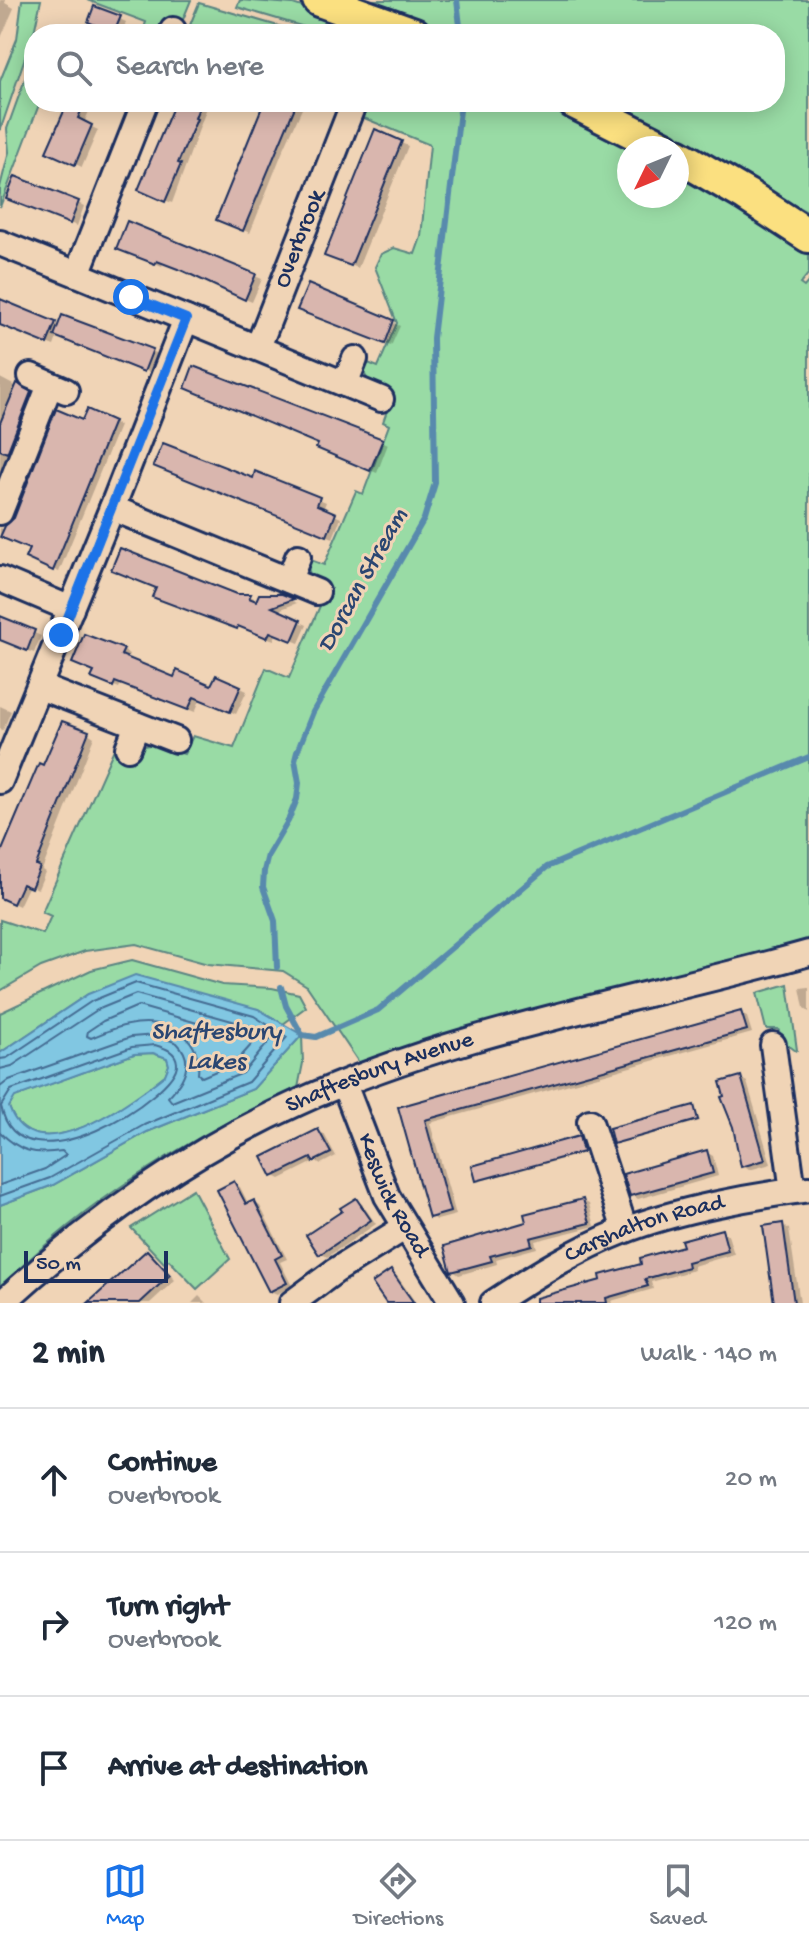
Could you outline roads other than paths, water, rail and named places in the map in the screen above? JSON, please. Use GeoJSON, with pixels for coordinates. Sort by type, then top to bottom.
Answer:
{"type":"FeatureCollection","features":[{"type":"Feature","properties":{"kind":"main road"},"geometry":{"type":"LineString","coordinates":[[319,0],[386,24]]}},
{"type":"Feature","properties":{"kind":"main road"},"geometry":{"type":"LineString","coordinates":[[594,112],[641,136]]}},
{"type":"Feature","properties":{"kind":"main road"},"geometry":{"type":"LineString","coordinates":[[689,162],[809,236]]}},
{"type":"Feature","properties":{"kind":"street"},"geometry":{"type":"LineString","coordinates":[[77,274],[141,112]]}},
{"type":"Feature","properties":{"kind":"street","name":"Overbrook"},"geometry":{"type":"LineString","coordinates":[[258,347],[333,126],[345,112]]}},
{"type":"Feature","properties":{"kind":"street"},"geometry":{"type":"LineString","coordinates":[[0,243],[381,399]]}},
{"type":"Feature","properties":{"kind":"street"},"geometry":{"type":"LineString","coordinates":[[2,770],[40,687],[186,319]]}},
{"type":"Feature","properties":{"kind":"street"},"geometry":{"type":"LineString","coordinates":[[345,384],[355,359]]}},
{"type":"Feature","properties":{"kind":"street"},"geometry":{"type":"LineString","coordinates":[[0,512],[49,384]]}},
{"type":"Feature","properties":{"kind":"street"},"geometry":{"type":"LineString","coordinates":[[112,508],[317,592]]}},
{"type":"Feature","properties":{"kind":"street"},"geometry":{"type":"LineString","coordinates":[[289,580],[298,557]]}},
{"type":"Feature","properties":{"kind":"street"},"geometry":{"type":"LineString","coordinates":[[0,579],[71,609]]}},
{"type":"Feature","properties":{"kind":"street"},"geometry":{"type":"LineString","coordinates":[[40,687],[176,740]]}},
{"type":"Feature","properties":{"kind":"street"},"geometry":{"type":"LineString","coordinates":[[128,748],[137,725]]}},
{"type":"Feature","properties":{"kind":"street","name":"Shaftesbury Avenue"},"geometry":{"type":"LineString","coordinates":[[2,1303],[69,1245],[163,1176],[242,1129],[298,1102],[396,1064],[481,1038],[809,953]]}},
{"type":"Feature","properties":{"kind":"street"},"geometry":{"type":"LineString","coordinates":[[782,1059],[801,1190]]}},
{"type":"Feature","properties":{"kind":"street","name":"Keswick Road"},"geometry":{"type":"LineString","coordinates":[[344,1084],[380,1181],[404,1228],[452,1303]]}},
{"type":"Feature","properties":{"kind":"street"},"geometry":{"type":"LineString","coordinates":[[590,1122],[625,1230]]}},
{"type":"Feature","properties":{"kind":"street","name":"Carshalton Road"},"geometry":{"type":"LineString","coordinates":[[493,1303],[569,1258],[625,1230],[690,1212],[801,1190]]}},
{"type":"Feature","properties":{"kind":"street"},"geometry":{"type":"LineString","coordinates":[[292,1303],[335,1271],[404,1228]]}},
{"type":"Feature","properties":{"kind":"water","name":"Shaftesbury Lakes"},"geometry":{"type":"Polygon","coordinates":[[[135,975],[258,1009],[302,1035],[253,1089],[147,1132],[53,1185],[0,1205],[0,1053],[88,994],[135,975]],[[153,1053],[134,1054],[15,1097],[9,1107],[21,1127],[39,1135],[60,1134],[84,1127],[130,1101],[165,1075],[169,1065],[167,1058],[153,1053]]]}},
{"type":"Feature","properties":{"kind":"waterway","name":"Dorcan Stream"},"geometry":{"type":"LineString","coordinates":[[457,0],[460,24]]}},
{"type":"Feature","properties":{"kind":"waterway","name":"Dorcan Stream"},"geometry":{"type":"LineString","coordinates":[[277,967],[275,921],[263,887],[264,871],[268,855],[297,799],[297,752],[313,712],[424,519],[435,483],[433,338],[460,112]]}},
{"type":"Feature","properties":{"kind":"waterway","name":"Dorcan Stream"},"geometry":{"type":"LineString","coordinates":[[302,1035],[316,1037],[378,1010],[547,867],[809,757]]}},
{"type":"Feature","properties":{"kind":"waterway","name":"Dorcan Stream"},"geometry":{"type":"LineString","coordinates":[[281,987],[286,1006],[302,1035]]}}]}
